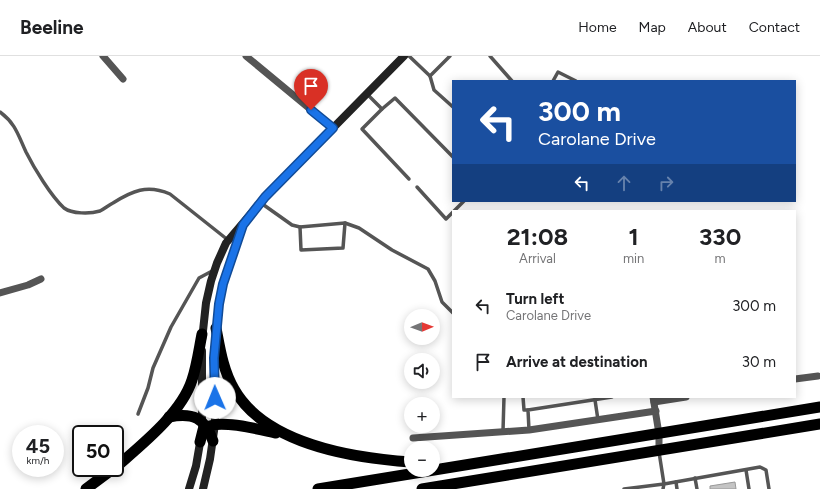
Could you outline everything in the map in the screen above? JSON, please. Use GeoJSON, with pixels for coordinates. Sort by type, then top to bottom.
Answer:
{"type":"FeatureCollection","features":[{"type":"Feature","properties":{"kind":"highway"},"geometry":{"type":"LineString","coordinates":[[216,328],[223,363],[234,390],[243,404],[265,422],[291,437]]}},
{"type":"Feature","properties":{"kind":"highway"},"geometry":{"type":"LineString","coordinates":[[124,460],[169,417],[187,392],[192,381],[202,334]]}},
{"type":"Feature","properties":{"kind":"highway"},"geometry":{"type":"LineString","coordinates":[[318,489],[820,407]]}},
{"type":"Feature","properties":{"kind":"highway"},"geometry":{"type":"LineString","coordinates":[[169,417],[182,414],[189,415],[208,424],[256,428],[338,451],[404,461]]}},
{"type":"Feature","properties":{"kind":"highway"},"geometry":{"type":"LineString","coordinates":[[208,424],[213,441]]}},
{"type":"Feature","properties":{"kind":"highway"},"geometry":{"type":"LineString","coordinates":[[200,442],[203,430],[208,424]]}},
{"type":"Feature","properties":{"kind":"highway"},"geometry":{"type":"LineString","coordinates":[[422,489],[820,424]]}},
{"type":"Feature","properties":{"kind":"highway"},"geometry":{"type":"LineString","coordinates":[[440,463],[468,465]]}},
{"type":"Feature","properties":{"kind":"highway"},"geometry":{"type":"LineString","coordinates":[[465,489],[510,475]]}},
{"type":"Feature","properties":{"kind":"highway"},"geometry":{"type":"LineString","coordinates":[[86,489],[103,477]]}},
{"type":"Feature","properties":{"kind":"main road"},"geometry":{"type":"LineString","coordinates":[[208,424],[202,334],[206,303],[214,270],[229,240],[261,203],[404,56]]}},
{"type":"Feature","properties":{"kind":"main road"},"geometry":{"type":"LineString","coordinates":[[208,424],[216,328],[223,284],[243,225]]}},
{"type":"Feature","properties":{"kind":"main road"},"geometry":{"type":"LineString","coordinates":[[203,489],[213,441]]}},
{"type":"Feature","properties":{"kind":"main road"},"geometry":{"type":"LineString","coordinates":[[189,489],[200,442]]}},
{"type":"Feature","properties":{"kind":"street"},"geometry":{"type":"LineString","coordinates":[[103,56],[123,79]]}},
{"type":"Feature","properties":{"kind":"street"},"geometry":{"type":"LineString","coordinates":[[246,56],[333,128]]}},
{"type":"Feature","properties":{"kind":"street"},"geometry":{"type":"LineString","coordinates":[[0,293],[22,287],[41,279]]}},
{"type":"Feature","properties":{"kind":"street"},"geometry":{"type":"LineString","coordinates":[[796,380],[818,376]]}},
{"type":"Feature","properties":{"kind":"street"},"geometry":{"type":"LineString","coordinates":[[659,451],[659,434],[654,400],[675,398]]}},
{"type":"Feature","properties":{"kind":"street"},"geometry":{"type":"LineString","coordinates":[[413,438],[529,430],[656,411]]}},
{"type":"Feature","properties":{"kind":"lane"},"geometry":{"type":"LineString","coordinates":[[409,56],[430,76],[434,90],[452,106]]}},
{"type":"Feature","properties":{"kind":"lane"},"geometry":{"type":"LineString","coordinates":[[430,76],[450,56]]}},
{"type":"Feature","properties":{"kind":"lane"},"geometry":{"type":"LineString","coordinates":[[490,56],[511,80]]}},
{"type":"Feature","properties":{"kind":"lane"},"geometry":{"type":"LineString","coordinates":[[554,80],[558,72],[574,80]]}},
{"type":"Feature","properties":{"kind":"lane"},"geometry":{"type":"LineString","coordinates":[[367,94],[382,109]]}},
{"type":"Feature","properties":{"kind":"lane"},"geometry":{"type":"LineString","coordinates":[[409,179],[362,129],[394,98],[452,156]]}},
{"type":"Feature","properties":{"kind":"lane"},"geometry":{"type":"LineString","coordinates":[[0,112],[17,129],[27,153],[48,188],[64,208],[72,212],[99,211],[132,192],[148,189],[159,189],[170,194],[229,240]]}},
{"type":"Feature","properties":{"kind":"lane"},"geometry":{"type":"LineString","coordinates":[[417,187],[446,219],[452,214]]}},
{"type":"Feature","properties":{"kind":"lane"},"geometry":{"type":"LineString","coordinates":[[456,210],[463,202]]}},
{"type":"Feature","properties":{"kind":"lane"},"geometry":{"type":"LineString","coordinates":[[261,203],[292,225],[300,227],[345,223],[359,228],[392,250],[428,270],[435,281],[442,302],[452,312]]}},
{"type":"Feature","properties":{"kind":"lane"},"geometry":{"type":"LineString","coordinates":[[300,227],[301,250],[343,248],[345,223]]}},
{"type":"Feature","properties":{"kind":"lane"},"geometry":{"type":"LineString","coordinates":[[138,414],[153,368],[175,320],[200,278],[214,270]]}},
{"type":"Feature","properties":{"kind":"lane"},"geometry":{"type":"LineString","coordinates":[[503,431],[504,398]]}},
{"type":"Feature","properties":{"kind":"lane"},"geometry":{"type":"LineString","coordinates":[[523,398],[524,410],[606,398]]}},
{"type":"Feature","properties":{"kind":"lane"},"geometry":{"type":"LineString","coordinates":[[595,400],[598,420]]}},
{"type":"Feature","properties":{"kind":"lane"},"geometry":{"type":"LineString","coordinates":[[528,410],[529,430]]}},
{"type":"Feature","properties":{"kind":"lane"},"geometry":{"type":"LineString","coordinates":[[659,451],[664,484],[663,489]]}},
{"type":"Feature","properties":{"kind":"lane"},"geometry":{"type":"LineString","coordinates":[[624,489],[664,484],[760,467],[764,468],[769,489]]}},
{"type":"Feature","properties":{"kind":"lane"},"geometry":{"type":"LineString","coordinates":[[746,470],[749,489]]}},
{"type":"Feature","properties":{"kind":"lane"},"geometry":{"type":"LineString","coordinates":[[695,478],[697,489]]}},
{"type":"Feature","properties":{"kind":"lane"},"geometry":{"type":"LineString","coordinates":[[676,482],[677,489]]}},
{"type":"Feature","properties":{"kind":"building"},"geometry":{"type":"Polygon","coordinates":[[[735,482],[736,489],[710,489],[710,486],[735,482]]]}},
{"type":"Feature","properties":{"kind":"route"},"geometry":{"type":"LineString","coordinates":[[215,398],[214,358],[216,328],[219,304],[228,267],[243,225],[265,197],[333,128],[311,110]]}}]}
